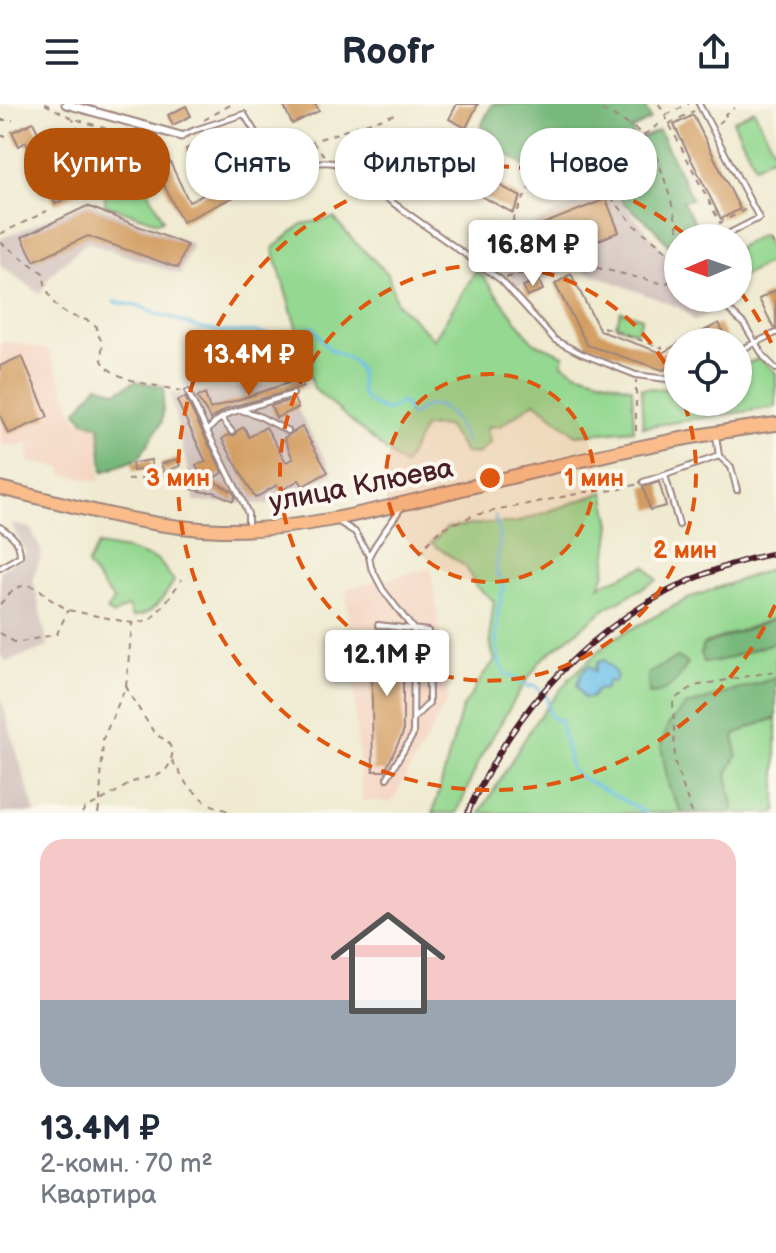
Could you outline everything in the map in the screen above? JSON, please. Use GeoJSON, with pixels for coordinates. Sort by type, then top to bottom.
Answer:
{"type":"FeatureCollection","features":[{"type":"Feature","properties":{"kind":"main road","name":"улица Клюева"},"geometry":{"type":"LineString","coordinates":[[0,488],[158,524],[191,528],[286,528],[403,505],[676,438],[776,424]]}},
{"type":"Feature","properties":{"kind":"street"},"geometry":{"type":"LineString","coordinates":[[66,104],[181,136]]}},
{"type":"Feature","properties":{"kind":"lane"},"geometry":{"type":"LineString","coordinates":[[698,107],[759,218],[747,224]]}},
{"type":"Feature","properties":{"kind":"lane"},"geometry":{"type":"LineString","coordinates":[[201,128],[244,114],[253,128]]}},
{"type":"Feature","properties":{"kind":"lane"},"geometry":{"type":"LineString","coordinates":[[181,136],[186,134]]}},
{"type":"Feature","properties":{"kind":"lane"},"geometry":{"type":"LineString","coordinates":[[319,162],[331,161],[340,165],[501,280],[555,340],[636,375],[664,379]]}},
{"type":"Feature","properties":{"kind":"lane"},"geometry":{"type":"LineString","coordinates":[[731,312],[744,324],[764,357],[776,369]]}},
{"type":"Feature","properties":{"kind":"lane"},"geometry":{"type":"LineString","coordinates":[[752,345],[776,333]]}},
{"type":"Feature","properties":{"kind":"lane"},"geometry":{"type":"LineString","coordinates":[[188,392],[248,514],[248,529]]}},
{"type":"Feature","properties":{"kind":"lane"},"geometry":{"type":"LineString","coordinates":[[207,431],[230,413],[293,394]]}},
{"type":"Feature","properties":{"kind":"lane"},"geometry":{"type":"LineString","coordinates":[[243,411],[288,431]]}},
{"type":"Feature","properties":{"kind":"lane"},"geometry":{"type":"LineString","coordinates":[[221,418],[232,432]]}},
{"type":"Feature","properties":{"kind":"lane"},"geometry":{"type":"LineString","coordinates":[[716,432],[719,456],[731,467],[737,490]]}},
{"type":"Feature","properties":{"kind":"lane"},"geometry":{"type":"LineString","coordinates":[[643,482],[719,456]]}},
{"type":"Feature","properties":{"kind":"lane"},"geometry":{"type":"LineString","coordinates":[[665,475],[679,525]]}},
{"type":"Feature","properties":{"kind":"lane"},"geometry":{"type":"LineString","coordinates":[[369,556],[377,539],[403,505]]}},
{"type":"Feature","properties":{"kind":"lane"},"geometry":{"type":"LineString","coordinates":[[335,520],[355,532],[383,590],[414,630],[413,735],[387,778]]}},
{"type":"Feature","properties":{"kind":"lane"},"geometry":{"type":"LineString","coordinates":[[0,527],[14,536],[20,547],[20,556],[0,568]]}},
{"type":"Feature","properties":{"kind":"lane"},"geometry":{"type":"LineString","coordinates":[[378,625],[428,631],[429,703],[414,719]]}},
{"type":"Feature","properties":{"kind":"path"},"geometry":{"type":"LineString","coordinates":[[45,104],[72,118],[104,128]]}},
{"type":"Feature","properties":{"kind":"path"},"geometry":{"type":"LineString","coordinates":[[200,123],[232,104]]}},
{"type":"Feature","properties":{"kind":"path"},"geometry":{"type":"LineString","coordinates":[[592,104],[631,128]]}},
{"type":"Feature","properties":{"kind":"path"},"geometry":{"type":"LineString","coordinates":[[659,104],[720,223],[746,209]]}},
{"type":"Feature","properties":{"kind":"path"},"geometry":{"type":"LineString","coordinates":[[665,116],[689,104]]}},
{"type":"Feature","properties":{"kind":"path"},"geometry":{"type":"LineString","coordinates":[[669,124],[698,107]]}},
{"type":"Feature","properties":{"kind":"path"},"geometry":{"type":"LineString","coordinates":[[711,127],[727,118],[725,114],[734,108]]}},
{"type":"Feature","properties":{"kind":"path"},"geometry":{"type":"LineString","coordinates":[[319,138],[395,114]]}},
{"type":"Feature","properties":{"kind":"path"},"geometry":{"type":"LineString","coordinates":[[72,118],[77,128]]}},
{"type":"Feature","properties":{"kind":"path"},"geometry":{"type":"LineString","coordinates":[[0,120],[13,120]]}},
{"type":"Feature","properties":{"kind":"path"},"geometry":{"type":"LineString","coordinates":[[653,128],[659,124]]}},
{"type":"Feature","properties":{"kind":"path"},"geometry":{"type":"LineString","coordinates":[[0,136],[6,136]]}},
{"type":"Feature","properties":{"kind":"path"},"geometry":{"type":"LineString","coordinates":[[319,150],[331,161]]}},
{"type":"Feature","properties":{"kind":"path"},"geometry":{"type":"LineString","coordinates":[[657,162],[676,224]]}},
{"type":"Feature","properties":{"kind":"path"},"geometry":{"type":"LineString","coordinates":[[523,200],[513,220],[523,244]]}},
{"type":"Feature","properties":{"kind":"path"},"geometry":{"type":"LineString","coordinates":[[613,200],[635,226],[664,249]]}},
{"type":"Feature","properties":{"kind":"path"},"geometry":{"type":"LineString","coordinates":[[0,234],[47,211]]}},
{"type":"Feature","properties":{"kind":"path"},"geometry":{"type":"LineString","coordinates":[[771,240],[776,249]]}},
{"type":"Feature","properties":{"kind":"path"},"geometry":{"type":"LineString","coordinates":[[0,242],[43,273],[52,302],[68,315],[83,318],[97,327],[96,333],[102,343],[101,358],[108,369],[135,381],[188,392]]}},
{"type":"Feature","properties":{"kind":"path"},"geometry":{"type":"LineString","coordinates":[[501,280],[577,257],[598,268],[664,284]]}},
{"type":"Feature","properties":{"kind":"path"},"geometry":{"type":"LineString","coordinates":[[603,327],[663,348]]}},
{"type":"Feature","properties":{"kind":"path"},"geometry":{"type":"LineString","coordinates":[[636,375],[636,431]]}},
{"type":"Feature","properties":{"kind":"path"},"geometry":{"type":"LineString","coordinates":[[128,480],[174,474],[231,478]]}},
{"type":"Feature","properties":{"kind":"path"},"geometry":{"type":"LineString","coordinates":[[420,554],[434,535],[475,515],[586,492],[617,490],[643,482]]}},
{"type":"Feature","properties":{"kind":"path"},"geometry":{"type":"LineString","coordinates":[[0,604],[15,588],[27,585],[38,588],[68,610],[132,623],[150,620],[182,579]]}},
{"type":"Feature","properties":{"kind":"path"},"geometry":{"type":"LineString","coordinates":[[0,633],[16,643],[57,634],[68,610]]}},
{"type":"Feature","properties":{"kind":"path"},"geometry":{"type":"LineString","coordinates":[[98,813],[103,739],[126,686],[132,623]]}},
{"type":"Feature","properties":{"kind":"path"},"geometry":{"type":"LineString","coordinates":[[692,813],[675,763],[673,700],[694,686],[776,671]]}},
{"type":"Feature","properties":{"kind":"path"},"geometry":{"type":"LineString","coordinates":[[82,813],[85,808],[132,783],[161,774],[170,763],[173,751],[167,741],[155,734],[126,686]]}},
{"type":"Feature","properties":{"kind":"path"},"geometry":{"type":"LineString","coordinates":[[171,758],[187,785],[207,803],[233,813]]}},
{"type":"Feature","properties":{"kind":"shaded area"},"geometry":{"type":"Polygon","coordinates":[[[569,200],[619,200],[664,251],[664,302],[574,267],[515,288],[494,243],[573,205],[569,200]]]}},
{"type":"Feature","properties":{"kind":"shaded area"},"geometry":{"type":"Polygon","coordinates":[[[88,202],[193,244],[180,274],[87,242],[51,274],[40,294],[0,265],[0,239],[88,202]]]}},
{"type":"Feature","properties":{"kind":"shaded area"},"geometry":{"type":"Polygon","coordinates":[[[686,312],[710,312],[695,322],[686,312]]]}},
{"type":"Feature","properties":{"kind":"shaded area"},"geometry":{"type":"Polygon","coordinates":[[[7,341],[49,350],[76,419],[98,426],[100,481],[62,475],[63,468],[29,462],[28,442],[18,446],[0,444],[0,344],[7,341]]]}},
{"type":"Feature","properties":{"kind":"shaded area"},"geometry":{"type":"Polygon","coordinates":[[[283,383],[333,473],[270,504],[195,502],[170,394],[283,383]]]}},
{"type":"Feature","properties":{"kind":"shaded area"},"geometry":{"type":"Polygon","coordinates":[[[12,524],[31,528],[42,553],[33,578],[48,647],[7,662],[0,655],[0,571],[26,553],[12,524]]]}},
{"type":"Feature","properties":{"kind":"shaded area"},"geometry":{"type":"Polygon","coordinates":[[[431,568],[448,700],[392,802],[362,801],[346,589],[431,568]]]}},
{"type":"Feature","properties":{"kind":"shaded area"},"geometry":{"type":"Polygon","coordinates":[[[0,696],[35,813],[0,813],[0,696]]]}},
{"type":"Feature","properties":{"kind":"green space"},"geometry":{"type":"Polygon","coordinates":[[[492,104],[643,104],[651,119],[635,128],[520,128],[520,163],[504,152],[504,128],[481,126],[492,104]]]}},
{"type":"Feature","properties":{"kind":"green space"},"geometry":{"type":"Polygon","coordinates":[[[754,110],[776,154],[755,166],[733,121],[754,110]]]}},
{"type":"Feature","properties":{"kind":"green space"},"geometry":{"type":"Polygon","coordinates":[[[659,130],[692,199],[682,201],[696,224],[664,224],[664,240],[622,200],[657,200],[659,130]]]}},
{"type":"Feature","properties":{"kind":"green space"},"geometry":{"type":"Polygon","coordinates":[[[105,200],[153,200],[163,219],[158,222],[105,205],[105,200]]]}},
{"type":"Feature","properties":{"kind":"green space"},"geometry":{"type":"Polygon","coordinates":[[[334,218],[388,274],[396,302],[434,339],[477,269],[533,342],[564,355],[562,364],[576,372],[632,388],[634,430],[576,435],[535,402],[500,426],[487,427],[490,443],[478,454],[465,453],[447,426],[424,427],[404,466],[314,389],[273,248],[302,224],[334,218]]]}},
{"type":"Feature","properties":{"kind":"green space"},"geometry":{"type":"Polygon","coordinates":[[[762,234],[775,259],[752,271],[752,239],[762,234]]]}},
{"type":"Feature","properties":{"kind":"green space"},"geometry":{"type":"Polygon","coordinates":[[[621,311],[642,318],[637,332],[616,325],[621,311]]]}},
{"type":"Feature","properties":{"kind":"green space"},"geometry":{"type":"Polygon","coordinates":[[[760,358],[776,373],[776,407],[752,411],[752,362],[760,358]]]}},
{"type":"Feature","properties":{"kind":"green space"},"geometry":{"type":"Polygon","coordinates":[[[135,381],[164,387],[162,422],[139,458],[103,472],[99,426],[84,421],[77,411],[98,385],[117,392],[135,381]]]}},
{"type":"Feature","properties":{"kind":"green space"},"geometry":{"type":"Polygon","coordinates":[[[641,388],[664,389],[664,416],[716,416],[643,427],[641,388]]]}},
{"type":"Feature","properties":{"kind":"green space"},"geometry":{"type":"Polygon","coordinates":[[[604,492],[611,524],[604,575],[599,586],[645,566],[657,580],[606,608],[541,660],[480,758],[457,813],[433,813],[462,709],[495,661],[490,639],[494,601],[475,585],[466,567],[431,543],[447,528],[515,523],[604,492]]]}},
{"type":"Feature","properties":{"kind":"green space"},"geometry":{"type":"Polygon","coordinates":[[[98,545],[158,560],[174,581],[157,605],[140,616],[132,617],[128,606],[113,615],[107,610],[114,601],[87,565],[98,545]]]}},
{"type":"Feature","properties":{"kind":"green space"},"geometry":{"type":"Polygon","coordinates":[[[776,567],[776,618],[703,644],[701,653],[716,662],[776,642],[776,678],[685,706],[669,788],[682,813],[480,813],[535,722],[569,679],[611,640],[689,598],[776,567]]]}},
{"type":"Feature","properties":{"kind":"green space"},"geometry":{"type":"Polygon","coordinates":[[[776,618],[776,642],[716,662],[704,662],[701,654],[703,645],[776,618]]]}},
{"type":"Feature","properties":{"kind":"green space"},"geometry":{"type":"Polygon","coordinates":[[[677,657],[688,663],[677,680],[662,691],[649,694],[648,674],[677,657]]]}},
{"type":"Feature","properties":{"kind":"green space"},"geometry":{"type":"Polygon","coordinates":[[[776,678],[776,718],[734,736],[737,755],[727,774],[734,813],[682,813],[669,788],[661,746],[668,725],[685,706],[776,678]]]}},
{"type":"Feature","properties":{"kind":"green space"},"geometry":{"type":"Polygon","coordinates":[[[776,718],[776,813],[734,813],[727,773],[737,755],[734,736],[776,718]]]}},
{"type":"Feature","properties":{"kind":"water"},"geometry":{"type":"Polygon","coordinates":[[[604,660],[617,677],[613,683],[608,681],[605,689],[597,690],[591,698],[584,698],[577,686],[581,674],[589,665],[595,671],[598,662],[604,660]]]}},
{"type":"Feature","properties":{"kind":"building"},"geometry":{"type":"Polygon","coordinates":[[[283,104],[315,104],[319,111],[292,124],[283,104]]]}},
{"type":"Feature","properties":{"kind":"building"},"geometry":{"type":"Polygon","coordinates":[[[457,104],[478,104],[466,128],[449,119],[457,104]]]}},
{"type":"Feature","properties":{"kind":"building"},"geometry":{"type":"Polygon","coordinates":[[[186,106],[191,116],[173,125],[168,115],[186,106]]]}},
{"type":"Feature","properties":{"kind":"building"},"geometry":{"type":"Polygon","coordinates":[[[693,115],[740,209],[721,219],[674,125],[693,115]]]}},
{"type":"Feature","properties":{"kind":"building"},"geometry":{"type":"Polygon","coordinates":[[[33,122],[36,128],[24,128],[24,143],[19,146],[12,132],[33,122]]]}},
{"type":"Feature","properties":{"kind":"building"},"geometry":{"type":"Polygon","coordinates":[[[170,162],[189,202],[228,200],[182,222],[170,197],[170,162]]]}},
{"type":"Feature","properties":{"kind":"building"},"geometry":{"type":"Polygon","coordinates":[[[504,188],[520,196],[513,213],[488,200],[504,200],[504,188]]]}},
{"type":"Feature","properties":{"kind":"building"},"geometry":{"type":"Polygon","coordinates":[[[606,200],[619,232],[541,263],[528,230],[606,200]]]}},
{"type":"Feature","properties":{"kind":"building"},"geometry":{"type":"Polygon","coordinates":[[[87,206],[187,245],[178,268],[88,236],[34,261],[22,237],[87,206]]]}},
{"type":"Feature","properties":{"kind":"building"},"geometry":{"type":"Polygon","coordinates":[[[571,274],[600,331],[664,352],[664,369],[587,345],[555,284],[571,274]]]}},
{"type":"Feature","properties":{"kind":"building"},"geometry":{"type":"Polygon","coordinates":[[[539,280],[543,290],[527,296],[523,286],[539,280]]]}},
{"type":"Feature","properties":{"kind":"building"},"geometry":{"type":"Polygon","coordinates":[[[776,290],[776,328],[774,328],[759,299],[776,290]]]}},
{"type":"Feature","properties":{"kind":"building"},"geometry":{"type":"Polygon","coordinates":[[[22,356],[48,417],[8,434],[0,415],[0,366],[22,356]]]}},
{"type":"Feature","properties":{"kind":"building"},"geometry":{"type":"Polygon","coordinates":[[[300,379],[303,387],[228,408],[211,420],[197,397],[205,394],[210,409],[300,379]]]}},
{"type":"Feature","properties":{"kind":"building"},"geometry":{"type":"Polygon","coordinates":[[[185,397],[223,473],[209,479],[232,491],[235,496],[233,501],[214,492],[172,484],[172,475],[202,481],[196,465],[206,462],[177,401],[185,397]]]}},
{"type":"Feature","properties":{"kind":"building"},"geometry":{"type":"Polygon","coordinates":[[[294,399],[298,408],[276,418],[271,406],[294,399]]]}},
{"type":"Feature","properties":{"kind":"building"},"geometry":{"type":"Polygon","coordinates":[[[244,427],[249,437],[266,427],[286,462],[293,459],[284,438],[302,427],[328,472],[303,486],[299,480],[280,491],[277,485],[255,498],[222,439],[228,435],[234,436],[244,427]]]}},
{"type":"Feature","properties":{"kind":"building"},"geometry":{"type":"Polygon","coordinates":[[[177,459],[180,466],[164,472],[161,464],[177,459]]]}},
{"type":"Feature","properties":{"kind":"building"},"geometry":{"type":"Polygon","coordinates":[[[151,460],[152,468],[133,471],[132,463],[151,460]]]}},
{"type":"Feature","properties":{"kind":"building"},"geometry":{"type":"Polygon","coordinates":[[[659,482],[666,506],[650,510],[643,487],[659,482]]]}},
{"type":"Feature","properties":{"kind":"building"},"geometry":{"type":"Polygon","coordinates":[[[371,635],[403,637],[403,733],[385,771],[373,771],[371,635]]]}},
{"type":"Feature","properties":{"kind":"waterway"},"geometry":{"type":"LineString","coordinates":[[114,302],[140,306],[198,328],[224,332],[256,332],[274,336],[313,327],[330,349],[355,363],[367,400],[387,411],[400,403],[405,404],[411,417],[427,406],[441,407],[453,417],[467,444]]}},
{"type":"Feature","properties":{"kind":"waterway"},"geometry":{"type":"LineString","coordinates":[[495,516],[500,536],[496,572],[503,582],[496,641],[499,661],[505,673],[529,687],[534,685],[547,697],[549,713],[553,719],[560,720],[571,769],[580,777],[647,813]]}},
{"type":"Feature","properties":{"kind":"railway"},"geometry":{"type":"LineString","coordinates":[[468,813],[514,729],[574,659],[609,629],[647,603],[688,582],[731,565],[776,553]]}}]}
